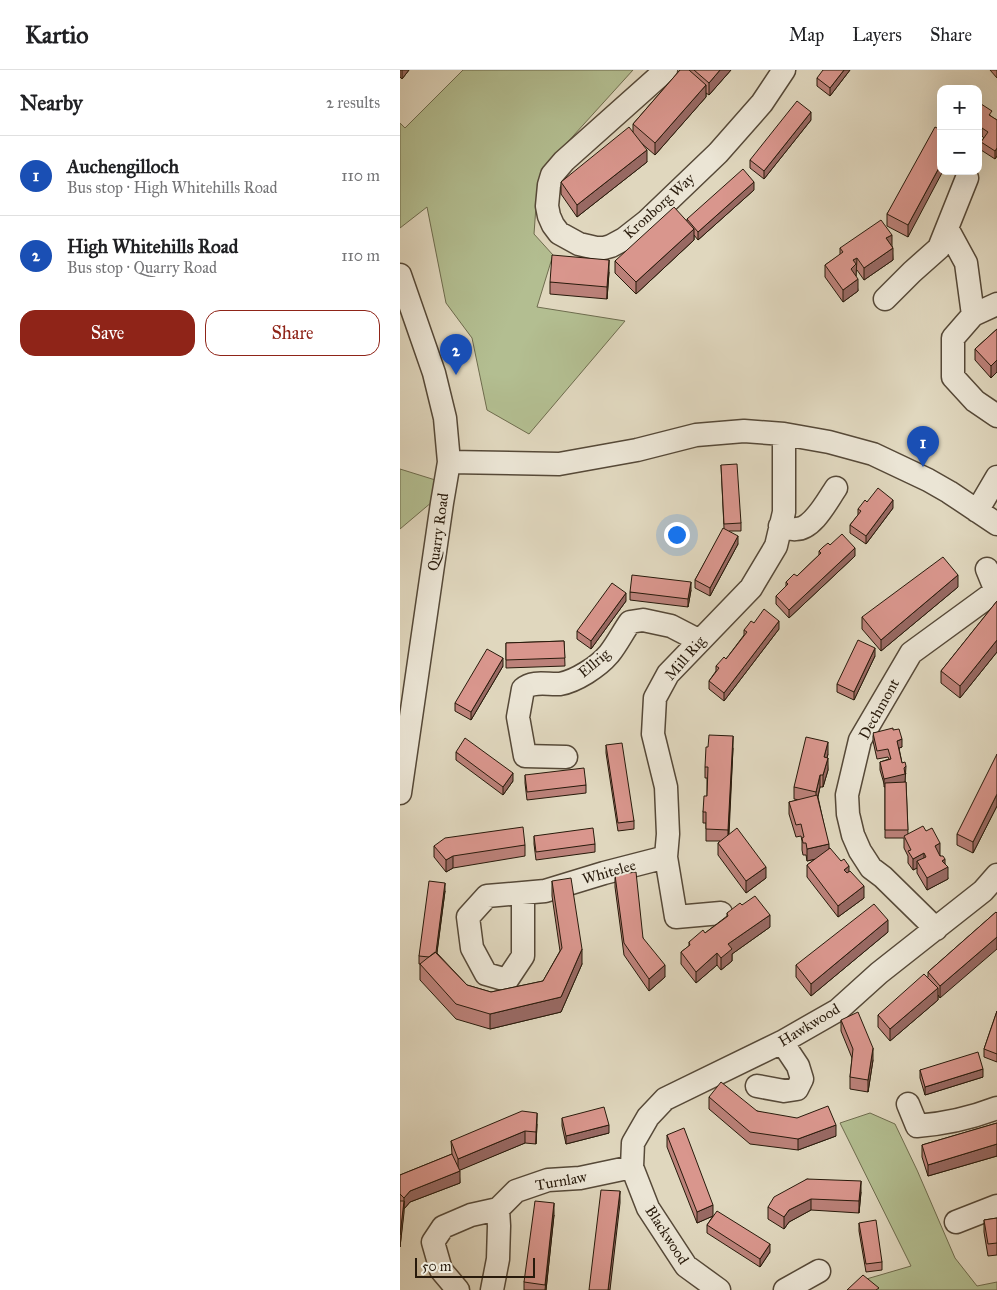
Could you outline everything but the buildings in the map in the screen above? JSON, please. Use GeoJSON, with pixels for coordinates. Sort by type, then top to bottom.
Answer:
{"type":"FeatureCollection","features":[{"type":"Feature","properties":{"kind":"street","name":"Kronborg Way"},"geometry":{"type":"LineString","coordinates":[[666,70],[564,161],[552,175],[547,196],[547,206],[549,216],[559,234],[579,244],[596,248],[604,248],[624,239],[647,221],[718,153],[762,103],[784,70]]}},
{"type":"Feature","properties":{"kind":"street"},"geometry":{"type":"LineString","coordinates":[[885,299],[939,248],[967,178]]}},
{"type":"Feature","properties":{"kind":"street"},"geometry":{"type":"LineString","coordinates":[[947,228],[966,263],[973,314]]}},
{"type":"Feature","properties":{"kind":"street","name":"Quarry Road"},"geometry":{"type":"LineString","coordinates":[[400,275],[434,372],[445,418],[450,462],[444,490],[400,788]]}},
{"type":"Feature","properties":{"kind":"street"},"geometry":{"type":"LineString","coordinates":[[997,304],[973,314],[953,338],[953,377],[975,401],[997,416]]}},
{"type":"Feature","properties":{"kind":"street"},"geometry":{"type":"LineString","coordinates":[[450,462],[559,464],[637,450],[696,435],[744,431],[784,434],[829,442],[873,454],[928,480],[997,524]]}},
{"type":"Feature","properties":{"kind":"street","name":"Mill Rig"},"geometry":{"type":"LineString","coordinates":[[722,913],[676,917],[666,857],[668,834],[666,787],[653,734],[655,698],[668,674],[750,588],[776,546],[784,512],[784,434]]}},
{"type":"Feature","properties":{"kind":"street"},"geometry":{"type":"LineString","coordinates":[[977,511],[997,478]]}},
{"type":"Feature","properties":{"kind":"street"},"geometry":{"type":"LineString","coordinates":[[780,526],[795,530],[804,528],[811,523],[836,488]]}},
{"type":"Feature","properties":{"kind":"street","name":"Dechmont"},"geometry":{"type":"LineString","coordinates":[[936,929],[884,877],[871,868],[860,851],[852,828],[848,814],[847,794],[860,740],[911,653],[996,591],[987,569]]}},
{"type":"Feature","properties":{"kind":"street","name":"Ellrig"},"geometry":{"type":"LineString","coordinates":[[566,757],[525,756],[518,717],[525,686],[560,684],[574,680],[608,655],[630,622],[643,620],[671,626],[700,640]]}},
{"type":"Feature","properties":{"kind":"street","name":"Whitelee"},"geometry":{"type":"LineString","coordinates":[[523,893],[545,891],[666,857]]}},
{"type":"Feature","properties":{"kind":"street","name":"Hawkwood"},"geometry":{"type":"LineString","coordinates":[[632,1167],[633,1143],[648,1117],[665,1099],[782,1042],[838,1010],[879,973],[993,888]]}},
{"type":"Feature","properties":{"kind":"street"},"geometry":{"type":"LineString","coordinates":[[756,1086],[784,1091],[797,1089],[802,1080],[798,1066],[782,1042]]}},
{"type":"Feature","properties":{"kind":"street"},"geometry":{"type":"LineString","coordinates":[[908,1104],[917,1126],[938,1125],[982,1114],[997,1108]]}},
{"type":"Feature","properties":{"kind":"street","name":"Turnlaw"},"geometry":{"type":"LineString","coordinates":[[498,1209],[516,1191],[548,1180],[580,1178],[632,1167]]}},
{"type":"Feature","properties":{"kind":"street","name":"Blackwood"},"geometry":{"type":"LineString","coordinates":[[632,1167],[648,1208],[686,1266],[693,1282],[719,1290]]}},
{"type":"Feature","properties":{"kind":"street"},"geometry":{"type":"LineString","coordinates":[[956,1222],[997,1206]]}},
{"type":"Feature","properties":{"kind":"street"},"geometry":{"type":"LineString","coordinates":[[458,1290],[441,1270],[433,1242],[443,1227],[471,1215],[498,1209],[498,1259],[492,1290]]}},
{"type":"Feature","properties":{"kind":"street"},"geometry":{"type":"LineString","coordinates":[[785,1290],[819,1271]]}},
{"type":"Feature","properties":{"kind":"green space"},"geometry":{"type":"Polygon","coordinates":[[[463,70],[633,70],[554,157],[537,192],[534,234],[553,255],[537,307],[625,321],[529,434],[487,410],[472,338],[446,303],[427,207],[400,228],[400,123],[405,128],[463,70]]]}},
{"type":"Feature","properties":{"kind":"green space"},"geometry":{"type":"Polygon","coordinates":[[[400,469],[445,483],[432,502],[400,529],[400,469]]]}},
{"type":"Feature","properties":{"kind":"green space"},"geometry":{"type":"Polygon","coordinates":[[[870,1113],[895,1124],[955,1258],[977,1286],[997,1282],[997,1290],[874,1290],[863,1280],[911,1266],[840,1123],[870,1113]]]}},
{"type":"Feature","properties":{"kind":"place","name":"High Whitehills Road"},"geometry":{"type":"Point","coordinates":[456,375]}},
{"type":"Feature","properties":{"kind":"place","name":"Auchengilloch"},"geometry":{"type":"Point","coordinates":[923,467]}}]}
